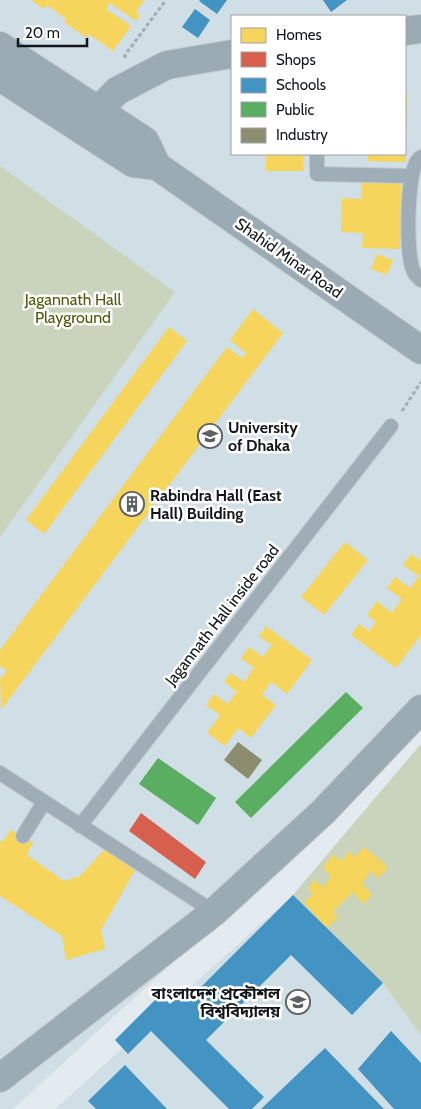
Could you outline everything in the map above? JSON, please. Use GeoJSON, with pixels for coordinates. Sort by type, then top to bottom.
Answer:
{"type":"FeatureCollection","features":[{"type":"Feature","properties":{"kind":"main road"},"geometry":{"type":"LineString","coordinates":[[406,31],[421,29]]}},
{"type":"Feature","properties":{"kind":"main road","name":"Shahid Minar Road"},"geometry":{"type":"LineString","coordinates":[[0,46],[144,141],[157,166],[421,350]]}},
{"type":"Feature","properties":{"kind":"main road"},"geometry":{"type":"LineString","coordinates":[[86,134],[99,110],[117,91],[167,65],[231,54]]}},
{"type":"Feature","properties":{"kind":"main road","name":"Shahid Minar Road"},"geometry":{"type":"LineString","coordinates":[[0,77],[133,163],[157,166]]}},
{"type":"Feature","properties":{"kind":"main road"},"geometry":{"type":"LineString","coordinates":[[0,1078],[214,912],[323,812],[421,709]]}},
{"type":"Feature","properties":{"kind":"lane"},"geometry":{"type":"LineString","coordinates":[[317,155],[317,174],[412,176]]}},
{"type":"Feature","properties":{"kind":"lane"},"geometry":{"type":"LineString","coordinates":[[421,157],[416,162],[412,176],[409,252],[414,274],[421,280]]}},
{"type":"Feature","properties":{"kind":"lane","name":"Jagannath Hall inside road"},"geometry":{"type":"LineString","coordinates":[[80,826],[391,426]]}},
{"type":"Feature","properties":{"kind":"lane"},"geometry":{"type":"LineString","coordinates":[[0,773],[214,912]]}},
{"type":"Feature","properties":{"kind":"lane"},"geometry":{"type":"LineString","coordinates":[[23,836],[44,802]]}},
{"type":"Feature","properties":{"kind":"path"},"geometry":{"type":"LineString","coordinates":[[117,91],[126,55],[166,0]]}},
{"type":"Feature","properties":{"kind":"path"},"geometry":{"type":"LineString","coordinates":[[391,426],[421,382]]}},
{"type":"Feature","properties":{"kind":"shaded area","name":"University of Dhaka"},"geometry":{"type":"Polygon","coordinates":[[[0,0],[421,0],[421,719],[322,826],[13,1109],[0,1109],[0,0]]]}},
{"type":"Feature","properties":{"kind":"shaded area","name":"বাংলাদেশ প্রকৌশল বিশ্ববিদ্যালয়"},"geometry":{"type":"Polygon","coordinates":[[[421,744],[421,1109],[55,1109],[293,895],[421,744]]]}},
{"type":"Feature","properties":{"kind":"green space","name":"Jagannath Hall Playground"},"geometry":{"type":"Polygon","coordinates":[[[0,166],[175,292],[0,537],[0,166]]]}},
{"type":"Feature","properties":{"kind":"green space"},"geometry":{"type":"Polygon","coordinates":[[[421,744],[421,1035],[383,983],[293,895],[421,744]]]}},
{"type":"Feature","properties":{"kind":"building: Homes"},"geometry":{"type":"Polygon","coordinates":[[[31,0],[144,0],[136,12],[140,15],[136,21],[110,3],[106,9],[131,26],[113,51],[89,34],[87,38],[64,22],[66,19],[47,5],[44,9],[31,0]]]}},
{"type":"Feature","properties":{"kind":"building: Homes"},"geometry":{"type":"Polygon","coordinates":[[[406,94],[407,95],[406,131],[406,94]]]}},
{"type":"Feature","properties":{"kind":"building: Homes"},"geometry":{"type":"Polygon","coordinates":[[[261,155],[303,155],[303,171],[266,171],[266,156],[261,155]]]}},
{"type":"Feature","properties":{"kind":"building: Homes"},"geometry":{"type":"Polygon","coordinates":[[[368,155],[406,155],[406,162],[368,161],[368,155]]]}},
{"type":"Feature","properties":{"kind":"building: Homes"},"geometry":{"type":"Polygon","coordinates":[[[362,181],[401,181],[400,249],[362,248],[363,233],[341,232],[342,198],[361,199],[362,181]]]}},
{"type":"Feature","properties":{"kind":"building: Homes"},"geometry":{"type":"Polygon","coordinates":[[[377,254],[393,260],[387,275],[371,269],[377,254]]]}},
{"type":"Feature","properties":{"kind":"building: Homes","name":"Rabindra Hall (East Hall) Building"},"geometry":{"type":"Polygon","coordinates":[[[253,309],[283,333],[1,710],[0,677],[7,671],[0,666],[0,650],[227,347],[242,358],[246,353],[230,340],[253,309]]]}},
{"type":"Feature","properties":{"kind":"building: Homes"},"geometry":{"type":"Polygon","coordinates":[[[169,327],[187,341],[44,534],[26,520],[169,327]]]}},
{"type":"Feature","properties":{"kind":"building: Homes"},"geometry":{"type":"Polygon","coordinates":[[[345,542],[368,560],[324,615],[301,597],[345,542]]]}},
{"type":"Feature","properties":{"kind":"building: Homes"},"geometry":{"type":"Polygon","coordinates":[[[411,554],[421,561],[421,635],[396,668],[351,635],[359,624],[369,631],[376,622],[367,615],[377,601],[392,613],[402,599],[387,588],[395,577],[410,588],[419,576],[403,565],[411,554]]]}},
{"type":"Feature","properties":{"kind":"building: Homes"},"geometry":{"type":"Polygon","coordinates":[[[266,626],[312,660],[287,694],[271,682],[262,695],[276,705],[251,738],[238,728],[225,746],[207,733],[220,715],[206,705],[214,694],[228,704],[237,692],[224,682],[231,673],[244,682],[254,668],[241,658],[249,647],[263,657],[272,645],[259,636],[266,626]]]}},
{"type":"Feature","properties":{"kind":"building: Homes"},"geometry":{"type":"Polygon","coordinates":[[[11,830],[33,842],[27,855],[64,881],[80,876],[105,849],[135,870],[101,930],[105,949],[66,960],[62,936],[0,896],[0,841],[2,842],[11,830]]]}},
{"type":"Feature","properties":{"kind":"building: Homes"},"geometry":{"type":"Polygon","coordinates":[[[364,847],[388,867],[377,879],[372,870],[362,883],[372,895],[363,904],[353,892],[333,912],[338,917],[327,928],[304,903],[313,893],[308,889],[314,880],[323,887],[331,877],[323,867],[333,855],[342,861],[348,852],[355,857],[364,847]]]}},
{"type":"Feature","properties":{"kind":"building: Shops"},"geometry":{"type":"Polygon","coordinates":[[[141,813],[206,862],[195,879],[129,831],[141,813]]]}},
{"type":"Feature","properties":{"kind":"building: Schools"},"geometry":{"type":"Polygon","coordinates":[[[200,0],[227,0],[217,14],[200,0]]]}},
{"type":"Feature","properties":{"kind":"building: Schools"},"geometry":{"type":"Polygon","coordinates":[[[323,0],[347,0],[331,12],[323,0]]]}},
{"type":"Feature","properties":{"kind":"building: Schools"},"geometry":{"type":"Polygon","coordinates":[[[195,9],[210,20],[198,38],[182,27],[195,9]]]}},
{"type":"Feature","properties":{"kind":"building: Schools"},"geometry":{"type":"Polygon","coordinates":[[[293,895],[383,983],[352,1015],[291,955],[206,1040],[264,1097],[252,1109],[229,1109],[151,1031],[128,1054],[115,1040],[160,995],[170,1004],[187,987],[194,994],[293,895]]]}},
{"type":"Feature","properties":{"kind":"building: Schools"},"geometry":{"type":"Polygon","coordinates":[[[391,1031],[421,1063],[421,1109],[394,1109],[358,1069],[391,1031]]]}},
{"type":"Feature","properties":{"kind":"building: Schools"},"geometry":{"type":"Polygon","coordinates":[[[325,1048],[384,1109],[261,1109],[325,1048]]]}},
{"type":"Feature","properties":{"kind":"building: Schools"},"geometry":{"type":"Polygon","coordinates":[[[125,1065],[167,1109],[96,1109],[88,1101],[125,1065]]]}},
{"type":"Feature","properties":{"kind":"building: Public"},"geometry":{"type":"Polygon","coordinates":[[[346,692],[363,708],[251,818],[235,802],[346,692]]]}},
{"type":"Feature","properties":{"kind":"building: Public"},"geometry":{"type":"Polygon","coordinates":[[[158,758],[216,798],[198,825],[139,784],[158,758]]]}},
{"type":"Feature","properties":{"kind":"building: Industry"},"geometry":{"type":"Polygon","coordinates":[[[238,742],[262,760],[248,779],[224,760],[238,742]]]}},
{"type":"Feature","properties":{"kind":"place","name":"University of Dhaka"},"geometry":{"type":"Point","coordinates":[210,436]}},
{"type":"Feature","properties":{"kind":"place","name":"Rabindra Hall (East Hall) Building"},"geometry":{"type":"Point","coordinates":[132,504]}},
{"type":"Feature","properties":{"kind":"place","name":"বাংলাদেশ প্রকৌশল বিশ্ববিদ্যালয়"},"geometry":{"type":"Point","coordinates":[298,1002]}}]}
